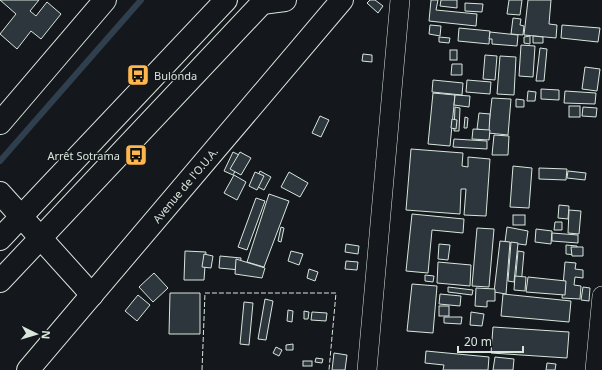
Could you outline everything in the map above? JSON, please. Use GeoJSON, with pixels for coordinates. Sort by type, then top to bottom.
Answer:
{"type":"FeatureCollection","features":[{"type":"Feature","properties":{"kind":"main road"},"geometry":{"type":"LineString","coordinates":[[0,123],[105,0]]}},
{"type":"Feature","properties":{"kind":"main road"},"geometry":{"type":"LineString","coordinates":[[0,239],[226,0]]}},
{"type":"Feature","properties":{"kind":"main road"},"geometry":{"type":"LineString","coordinates":[[0,281],[264,1],[285,0]]}},
{"type":"Feature","properties":{"kind":"main road","name":"Avenue de l'O.U.A."},"geometry":{"type":"LineString","coordinates":[[28,370],[342,0]]}},
{"type":"Feature","properties":{"kind":"main road"},"geometry":{"type":"LineString","coordinates":[[0,193],[41,236],[92,295]]}},
{"type":"Feature","properties":{"kind":"street"},"geometry":{"type":"LineString","coordinates":[[367,370],[400,0]]}},
{"type":"Feature","properties":{"kind":"street"},"geometry":{"type":"LineString","coordinates":[[595,370],[602,296]]}},
{"type":"Feature","properties":{"kind":"building"},"geometry":{"type":"Polygon","coordinates":[[[0,0],[39,0],[30,11],[36,16],[47,2],[61,14],[41,39],[31,31],[17,49],[0,34],[16,14],[0,0]]]}},
{"type":"Feature","properties":{"kind":"building"},"geometry":{"type":"Polygon","coordinates":[[[370,0],[375,0],[383,6],[378,13],[367,3],[370,0]]]}},
{"type":"Feature","properties":{"kind":"building"},"geometry":{"type":"Polygon","coordinates":[[[431,0],[438,0],[436,10],[477,14],[476,26],[429,21],[431,0]]]}},
{"type":"Feature","properties":{"kind":"building"},"geometry":{"type":"Polygon","coordinates":[[[441,0],[457,0],[457,8],[440,6],[441,0]]]}},
{"type":"Feature","properties":{"kind":"building"},"geometry":{"type":"Polygon","coordinates":[[[509,0],[522,0],[520,15],[507,14],[509,0]]]}},
{"type":"Feature","properties":{"kind":"building"},"geometry":{"type":"Polygon","coordinates":[[[528,0],[551,0],[549,24],[557,25],[556,38],[524,35],[528,0]]]}},
{"type":"Feature","properties":{"kind":"building"},"geometry":{"type":"Polygon","coordinates":[[[465,3],[483,4],[482,12],[465,11],[465,3]]]}},
{"type":"Feature","properties":{"kind":"building"},"geometry":{"type":"Polygon","coordinates":[[[513,18],[521,19],[520,25],[524,26],[523,35],[511,34],[513,18]]]}},
{"type":"Feature","properties":{"kind":"building"},"geometry":{"type":"Polygon","coordinates":[[[430,25],[441,26],[440,36],[429,34],[430,25]]]}},
{"type":"Feature","properties":{"kind":"building"},"geometry":{"type":"Polygon","coordinates":[[[562,25],[600,28],[598,42],[561,38],[562,25]]]}},
{"type":"Feature","properties":{"kind":"building"},"geometry":{"type":"Polygon","coordinates":[[[459,28],[490,31],[489,44],[458,41],[459,28]]]}},
{"type":"Feature","properties":{"kind":"building"},"geometry":{"type":"Polygon","coordinates":[[[490,32],[518,35],[517,46],[492,44],[492,39],[489,39],[490,32]]]}},
{"type":"Feature","properties":{"kind":"building"},"geometry":{"type":"Polygon","coordinates":[[[530,36],[530,44],[524,43],[524,37],[530,36]]]}},
{"type":"Feature","properties":{"kind":"building"},"geometry":{"type":"Polygon","coordinates":[[[533,36],[543,37],[543,43],[533,43],[533,36]]]}},
{"type":"Feature","properties":{"kind":"building"},"geometry":{"type":"Polygon","coordinates":[[[439,37],[450,38],[449,43],[439,42],[439,37]]]}},
{"type":"Feature","properties":{"kind":"building"},"geometry":{"type":"Polygon","coordinates":[[[521,45],[535,46],[533,77],[519,76],[521,45]]]}},
{"type":"Feature","properties":{"kind":"building"},"geometry":{"type":"Polygon","coordinates":[[[540,48],[547,49],[544,81],[536,81],[540,48]]]}},
{"type":"Feature","properties":{"kind":"building"},"geometry":{"type":"Polygon","coordinates":[[[450,50],[457,50],[457,60],[450,60],[450,50]]]}},
{"type":"Feature","properties":{"kind":"building"},"geometry":{"type":"Polygon","coordinates":[[[363,54],[372,55],[372,62],[362,61],[363,54]]]}},
{"type":"Feature","properties":{"kind":"building"},"geometry":{"type":"Polygon","coordinates":[[[485,55],[497,56],[495,80],[483,79],[485,55]]]}},
{"type":"Feature","properties":{"kind":"building"},"geometry":{"type":"Polygon","coordinates":[[[500,56],[516,57],[514,95],[497,94],[500,56]]]}},
{"type":"Feature","properties":{"kind":"building"},"geometry":{"type":"Polygon","coordinates":[[[452,64],[462,64],[462,75],[451,75],[452,64]]]}},
{"type":"Feature","properties":{"kind":"building"},"geometry":{"type":"Polygon","coordinates":[[[585,67],[600,69],[597,91],[582,89],[585,67]]]}},
{"type":"Feature","properties":{"kind":"building"},"geometry":{"type":"Polygon","coordinates":[[[433,80],[463,83],[462,95],[432,92],[433,80]]]}},
{"type":"Feature","properties":{"kind":"building"},"geometry":{"type":"Polygon","coordinates":[[[467,80],[491,82],[490,94],[466,92],[467,80]]]}},
{"type":"Feature","properties":{"kind":"building"},"geometry":{"type":"Polygon","coordinates":[[[541,89],[559,90],[559,100],[541,99],[541,89]]]}},
{"type":"Feature","properties":{"kind":"building"},"geometry":{"type":"Polygon","coordinates":[[[528,91],[536,92],[535,101],[527,101],[528,91]]]}},
{"type":"Feature","properties":{"kind":"building"},"geometry":{"type":"Polygon","coordinates":[[[565,91],[596,93],[595,104],[564,103],[565,91]]]}},
{"type":"Feature","properties":{"kind":"building"},"geometry":{"type":"Polygon","coordinates":[[[433,93],[455,95],[450,146],[428,144],[433,93]]]}},
{"type":"Feature","properties":{"kind":"building"},"geometry":{"type":"Polygon","coordinates":[[[455,95],[470,96],[469,107],[454,105],[455,95]]]}},
{"type":"Feature","properties":{"kind":"building"},"geometry":{"type":"Polygon","coordinates":[[[492,98],[511,99],[508,135],[488,133],[492,98]]]}},
{"type":"Feature","properties":{"kind":"building"},"geometry":{"type":"Polygon","coordinates":[[[516,99],[524,100],[524,107],[516,107],[516,99]]]}},
{"type":"Feature","properties":{"kind":"building"},"geometry":{"type":"Polygon","coordinates":[[[569,106],[580,106],[580,117],[569,117],[569,106]]]}},
{"type":"Feature","properties":{"kind":"building"},"geometry":{"type":"Polygon","coordinates":[[[455,107],[460,108],[459,131],[454,131],[455,107]]]}},
{"type":"Feature","properties":{"kind":"building"},"geometry":{"type":"Polygon","coordinates":[[[583,107],[597,108],[596,117],[582,116],[583,107]]]}},
{"type":"Feature","properties":{"kind":"building"},"geometry":{"type":"Polygon","coordinates":[[[479,113],[490,114],[489,131],[477,129],[479,113]]]}},
{"type":"Feature","properties":{"kind":"building"},"geometry":{"type":"Polygon","coordinates":[[[320,116],[329,120],[321,137],[312,133],[320,116]]]}},
{"type":"Feature","properties":{"kind":"building"},"geometry":{"type":"Polygon","coordinates":[[[465,117],[468,118],[467,128],[464,128],[465,117]]]}},
{"type":"Feature","properties":{"kind":"building"},"geometry":{"type":"Polygon","coordinates":[[[452,119],[457,120],[456,129],[451,128],[452,119]]]}},
{"type":"Feature","properties":{"kind":"building"},"geometry":{"type":"Polygon","coordinates":[[[473,129],[490,130],[489,140],[472,139],[473,129]]]}},
{"type":"Feature","properties":{"kind":"building"},"geometry":{"type":"Polygon","coordinates":[[[494,135],[509,136],[508,155],[492,155],[494,135]]]}},
{"type":"Feature","properties":{"kind":"building"},"geometry":{"type":"Polygon","coordinates":[[[454,139],[487,141],[487,149],[453,147],[454,139]]]}},
{"type":"Feature","properties":{"kind":"building"},"geometry":{"type":"Polygon","coordinates":[[[411,149],[463,153],[462,166],[468,167],[468,157],[490,159],[486,216],[464,215],[466,189],[461,189],[460,214],[406,210],[411,149]]]}},
{"type":"Feature","properties":{"kind":"building"},"geometry":{"type":"Polygon","coordinates":[[[233,152],[243,157],[233,175],[224,171],[233,152]]]}},
{"type":"Feature","properties":{"kind":"building"},"geometry":{"type":"Polygon","coordinates":[[[240,152],[251,158],[241,175],[230,169],[240,152]]]}},
{"type":"Feature","properties":{"kind":"building"},"geometry":{"type":"Polygon","coordinates":[[[513,166],[532,168],[529,208],[510,207],[513,166]]]}},
{"type":"Feature","properties":{"kind":"building"},"geometry":{"type":"Polygon","coordinates":[[[539,168],[567,169],[566,180],[539,179],[539,168]]]}},
{"type":"Feature","properties":{"kind":"building"},"geometry":{"type":"Polygon","coordinates":[[[260,171],[271,177],[264,190],[254,185],[260,171]]]}},
{"type":"Feature","properties":{"kind":"building"},"geometry":{"type":"Polygon","coordinates":[[[568,171],[586,173],[585,180],[567,178],[568,171]]]}},
{"type":"Feature","properties":{"kind":"building"},"geometry":{"type":"Polygon","coordinates":[[[255,172],[264,176],[257,190],[249,186],[255,172]]]}},
{"type":"Feature","properties":{"kind":"building"},"geometry":{"type":"Polygon","coordinates":[[[289,172],[308,183],[300,197],[281,187],[289,172]]]}},
{"type":"Feature","properties":{"kind":"building"},"geometry":{"type":"Polygon","coordinates":[[[234,175],[246,182],[237,200],[224,193],[234,175]]]}},
{"type":"Feature","properties":{"kind":"building"},"geometry":{"type":"Polygon","coordinates":[[[269,194],[289,201],[264,267],[247,262],[269,194]]]}},
{"type":"Feature","properties":{"kind":"building"},"geometry":{"type":"Polygon","coordinates":[[[256,198],[265,201],[247,250],[238,247],[256,198]]]}},
{"type":"Feature","properties":{"kind":"building"},"geometry":{"type":"Polygon","coordinates":[[[559,205],[569,206],[568,219],[558,218],[559,205]]]}},
{"type":"Feature","properties":{"kind":"building"},"geometry":{"type":"Polygon","coordinates":[[[569,210],[581,211],[579,234],[568,233],[569,210]]]}},
{"type":"Feature","properties":{"kind":"building"},"geometry":{"type":"Polygon","coordinates":[[[412,214],[464,219],[463,233],[432,230],[428,273],[406,271],[412,214]]]}},
{"type":"Feature","properties":{"kind":"building"},"geometry":{"type":"Polygon","coordinates":[[[513,215],[525,215],[525,225],[513,225],[513,215]]]}},
{"type":"Feature","properties":{"kind":"building"},"geometry":{"type":"Polygon","coordinates":[[[555,222],[562,222],[562,230],[554,230],[555,222]]]}},
{"type":"Feature","properties":{"kind":"building"},"geometry":{"type":"Polygon","coordinates":[[[281,227],[284,228],[281,242],[278,241],[281,227]]]}},
{"type":"Feature","properties":{"kind":"building"},"geometry":{"type":"Polygon","coordinates":[[[507,227],[528,231],[526,245],[505,242],[507,227]]]}},
{"type":"Feature","properties":{"kind":"building"},"geometry":{"type":"Polygon","coordinates":[[[477,228],[494,229],[489,287],[472,286],[477,228]]]}},
{"type":"Feature","properties":{"kind":"building"},"geometry":{"type":"Polygon","coordinates":[[[536,229],[552,231],[551,244],[535,242],[536,229]]]}},
{"type":"Feature","properties":{"kind":"building"},"geometry":{"type":"Polygon","coordinates":[[[552,233],[578,235],[578,243],[552,241],[552,233]]]}},
{"type":"Feature","properties":{"kind":"building"},"geometry":{"type":"Polygon","coordinates":[[[500,241],[510,242],[506,294],[494,292],[500,241]]]}},
{"type":"Feature","properties":{"kind":"building"},"geometry":{"type":"Polygon","coordinates":[[[511,242],[518,243],[514,282],[508,281],[511,242]]]}},
{"type":"Feature","properties":{"kind":"building"},"geometry":{"type":"Polygon","coordinates":[[[346,244],[359,246],[358,254],[345,252],[346,244]]]}},
{"type":"Feature","properties":{"kind":"building"},"geometry":{"type":"Polygon","coordinates":[[[439,244],[450,245],[448,260],[438,259],[439,244]]]}},
{"type":"Feature","properties":{"kind":"building"},"geometry":{"type":"Polygon","coordinates":[[[566,245],[577,246],[577,255],[566,254],[566,245]]]}},
{"type":"Feature","properties":{"kind":"building"},"geometry":{"type":"Polygon","coordinates":[[[571,247],[583,247],[583,256],[572,256],[571,247]]]}},
{"type":"Feature","properties":{"kind":"building"},"geometry":{"type":"Polygon","coordinates":[[[185,251],[206,252],[204,280],[184,280],[185,251]]]}},
{"type":"Feature","properties":{"kind":"building"},"geometry":{"type":"Polygon","coordinates":[[[291,251],[303,254],[299,265],[288,261],[291,251]]]}},
{"type":"Feature","properties":{"kind":"building"},"geometry":{"type":"Polygon","coordinates":[[[518,251],[524,252],[521,286],[515,285],[518,251]]]}},
{"type":"Feature","properties":{"kind":"building"},"geometry":{"type":"Polygon","coordinates":[[[204,254],[213,256],[211,268],[202,267],[204,254]]]}},
{"type":"Feature","properties":{"kind":"building"},"geometry":{"type":"Polygon","coordinates":[[[220,256],[241,258],[240,270],[219,268],[220,256]]]}},
{"type":"Feature","properties":{"kind":"building"},"geometry":{"type":"Polygon","coordinates":[[[236,259],[265,268],[262,278],[235,274],[236,259]]]}},
{"type":"Feature","properties":{"kind":"building"},"geometry":{"type":"Polygon","coordinates":[[[346,261],[358,262],[357,270],[345,269],[346,261]]]}},
{"type":"Feature","properties":{"kind":"building"},"geometry":{"type":"Polygon","coordinates":[[[438,262],[471,265],[470,286],[437,283],[438,262]]]}},
{"type":"Feature","properties":{"kind":"building"},"geometry":{"type":"Polygon","coordinates":[[[565,262],[576,263],[575,269],[583,270],[583,278],[575,277],[574,285],[581,286],[580,299],[562,298],[565,262]]]}},
{"type":"Feature","properties":{"kind":"building"},"geometry":{"type":"Polygon","coordinates":[[[309,269],[318,272],[315,281],[307,278],[309,269]]]}},
{"type":"Feature","properties":{"kind":"building"},"geometry":{"type":"Polygon","coordinates":[[[154,273],[168,288],[153,302],[139,287],[154,273]]]}},
{"type":"Feature","properties":{"kind":"building"},"geometry":{"type":"Polygon","coordinates":[[[425,275],[434,276],[433,282],[425,281],[425,275]]]}},
{"type":"Feature","properties":{"kind":"building"},"geometry":{"type":"Polygon","coordinates":[[[515,276],[526,277],[525,291],[514,290],[515,276]]]}},
{"type":"Feature","properties":{"kind":"building"},"geometry":{"type":"Polygon","coordinates":[[[528,277],[566,281],[565,295],[526,292],[528,277]]]}},
{"type":"Feature","properties":{"kind":"building"},"geometry":{"type":"Polygon","coordinates":[[[412,284],[437,286],[433,333],[407,331],[412,284]]]}},
{"type":"Feature","properties":{"kind":"building"},"geometry":{"type":"Polygon","coordinates":[[[448,287],[473,290],[472,295],[448,292],[448,287]]]}},
{"type":"Feature","properties":{"kind":"building"},"geometry":{"type":"Polygon","coordinates":[[[583,287],[590,288],[589,301],[581,300],[583,287]]]}},
{"type":"Feature","properties":{"kind":"building"},"geometry":{"type":"Polygon","coordinates":[[[476,288],[495,289],[495,301],[487,301],[487,307],[475,306],[476,288]]]}},
{"type":"Feature","properties":{"kind":"building"},"geometry":{"type":"Polygon","coordinates":[[[170,293],[200,293],[200,334],[169,334],[170,293]]]}},
{"type":"Feature","properties":{"kind":"building"},"geometry":{"type":"Polygon","coordinates":[[[440,294],[461,296],[460,306],[439,304],[440,294]]]}},
{"type":"Feature","properties":{"kind":"building"},"geometry":{"type":"Polygon","coordinates":[[[503,294],[571,301],[569,322],[501,316],[503,294]]]}},
{"type":"Feature","properties":{"kind":"building"},"geometry":{"type":"Polygon","coordinates":[[[138,295],[150,305],[137,321],[125,311],[138,295]]]}},
{"type":"Feature","properties":{"kind":"building"},"geometry":{"type":"Polygon","coordinates":[[[265,299],[273,301],[266,340],[258,339],[265,299]]]}},
{"type":"Feature","properties":{"kind":"building"},"geometry":{"type":"Polygon","coordinates":[[[244,302],[253,303],[249,345],[240,344],[244,302]]]}},
{"type":"Feature","properties":{"kind":"building"},"geometry":{"type":"Polygon","coordinates":[[[439,306],[449,306],[449,316],[439,316],[439,306]]]}},
{"type":"Feature","properties":{"kind":"building"},"geometry":{"type":"Polygon","coordinates":[[[288,310],[293,311],[292,322],[287,321],[288,310]]]}},
{"type":"Feature","properties":{"kind":"building"},"geometry":{"type":"Polygon","coordinates":[[[304,311],[309,312],[308,319],[304,319],[304,311]]]}},
{"type":"Feature","properties":{"kind":"building"},"geometry":{"type":"Polygon","coordinates":[[[312,312],[327,313],[326,321],[311,320],[312,312]]]}},
{"type":"Feature","properties":{"kind":"building"},"geometry":{"type":"Polygon","coordinates":[[[471,312],[484,314],[482,326],[470,325],[471,312]]]}},
{"type":"Feature","properties":{"kind":"building"},"geometry":{"type":"Polygon","coordinates":[[[444,317],[462,317],[461,324],[444,323],[444,317]]]}},
{"type":"Feature","properties":{"kind":"building"},"geometry":{"type":"Polygon","coordinates":[[[493,327],[569,332],[567,358],[491,353],[493,327]]]}},
{"type":"Feature","properties":{"kind":"building"},"geometry":{"type":"Polygon","coordinates":[[[293,344],[293,350],[286,350],[286,345],[293,344]]]}},
{"type":"Feature","properties":{"kind":"building"},"geometry":{"type":"Polygon","coordinates":[[[276,347],[282,350],[279,356],[273,353],[276,347]]]}},
{"type":"Feature","properties":{"kind":"building"},"geometry":{"type":"Polygon","coordinates":[[[426,351],[489,357],[488,370],[443,370],[444,365],[425,363],[426,351]]]}},
{"type":"Feature","properties":{"kind":"building"},"geometry":{"type":"Polygon","coordinates":[[[334,353],[347,355],[345,370],[332,370],[334,353]]]}},
{"type":"Feature","properties":{"kind":"building"},"geometry":{"type":"Polygon","coordinates":[[[495,357],[514,359],[513,370],[493,370],[495,357]]]}},
{"type":"Feature","properties":{"kind":"building"},"geometry":{"type":"Polygon","coordinates":[[[316,358],[323,359],[322,363],[315,362],[316,358]]]}},
{"type":"Feature","properties":{"kind":"building"},"geometry":{"type":"Polygon","coordinates":[[[303,361],[312,361],[312,366],[303,366],[303,361]]]}},
{"type":"Feature","properties":{"kind":"building"},"geometry":{"type":"Polygon","coordinates":[[[547,363],[556,364],[555,370],[546,370],[547,363]]]}},
{"type":"Feature","properties":{"kind":"waterway"},"geometry":{"type":"LineString","coordinates":[[0,161],[141,0]]}},
{"type":"Feature","properties":{"kind":"fence"},"geometry":{"type":"LineString","coordinates":[[202,370],[205,293],[336,293],[329,370]]}},
{"type":"Feature","properties":{"kind":"place","name":"Bulonda"},"geometry":{"type":"Point","coordinates":[138,75]}},
{"type":"Feature","properties":{"kind":"place","name":"Arrêt Sotrama"},"geometry":{"type":"Point","coordinates":[136,155]}}]}
